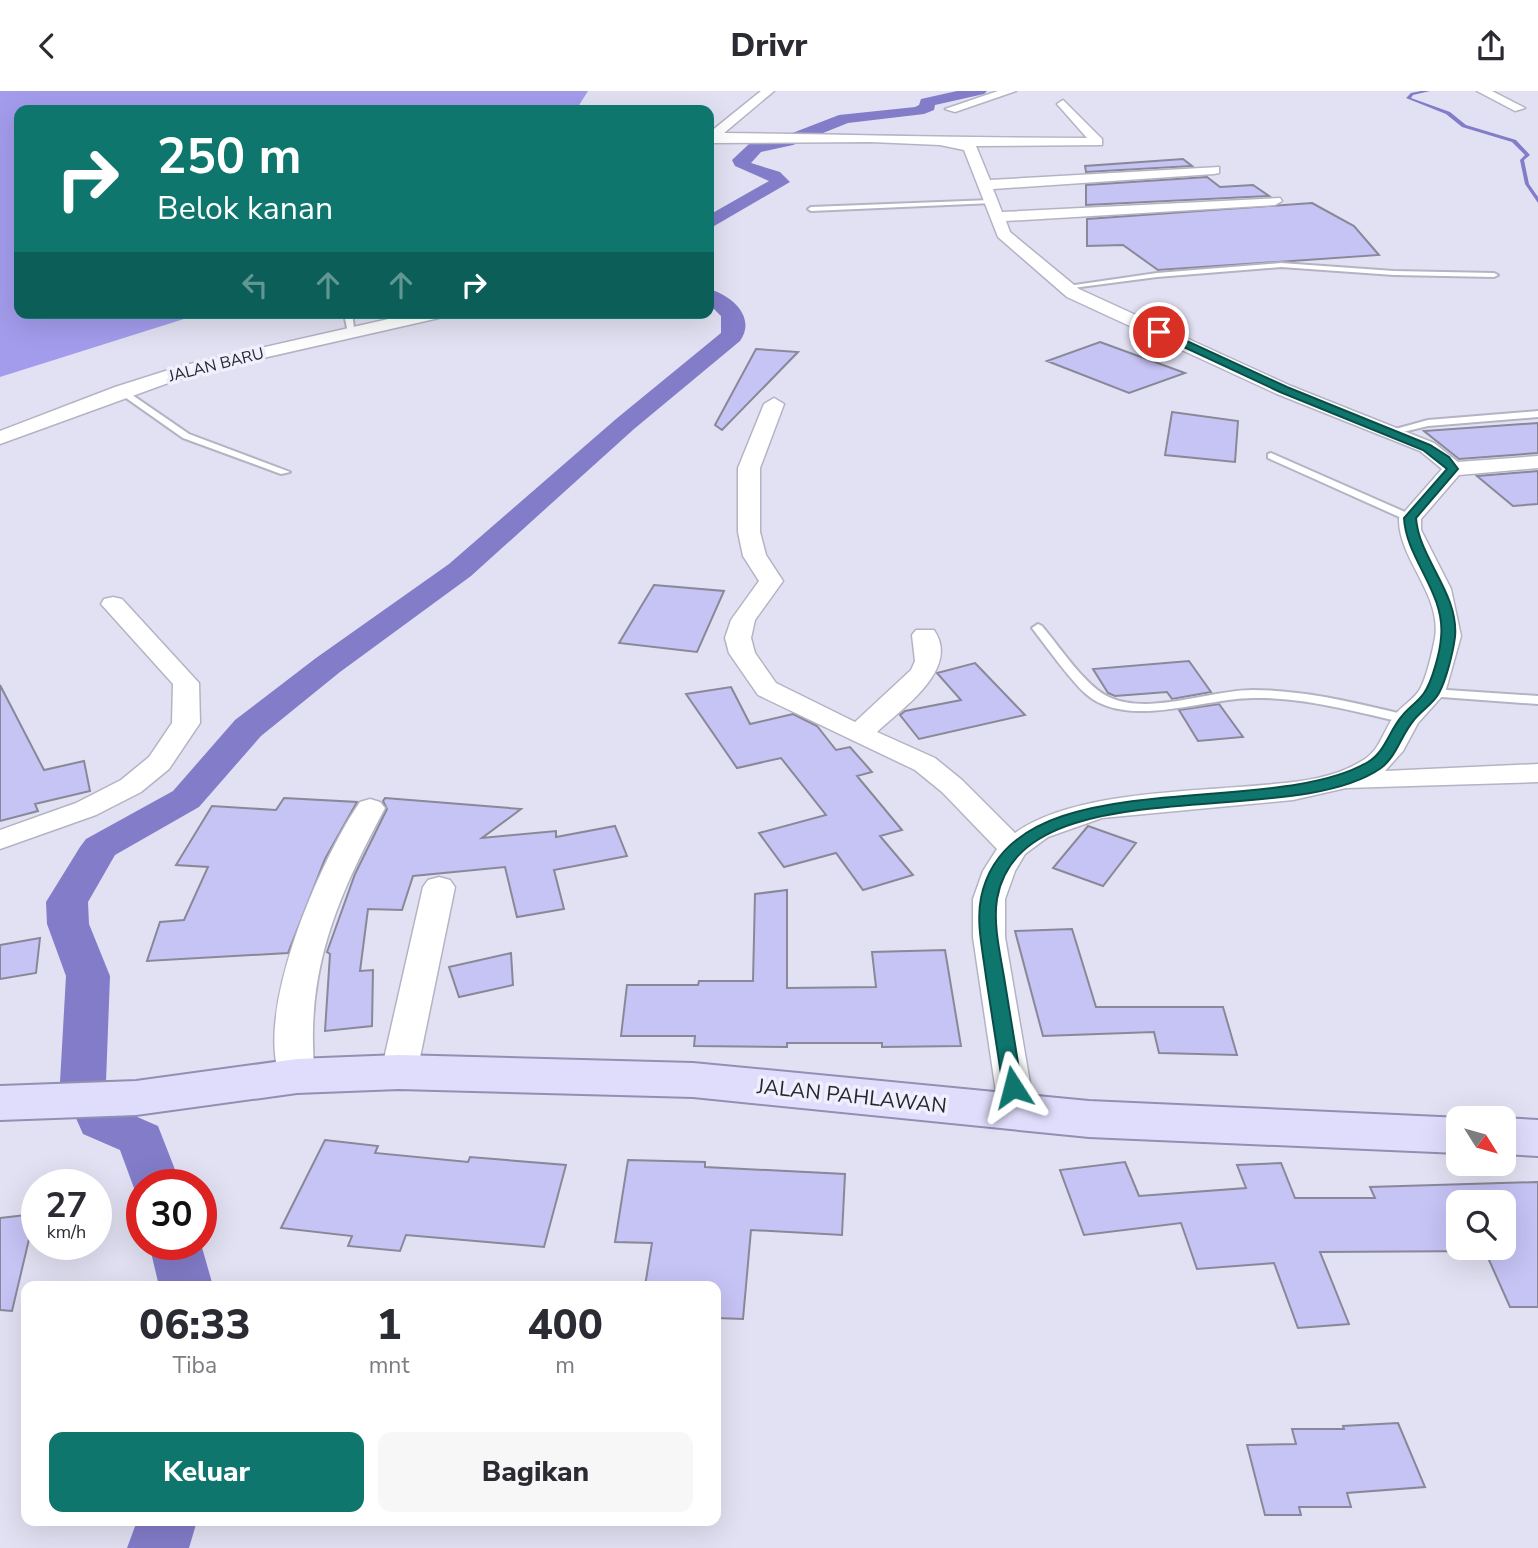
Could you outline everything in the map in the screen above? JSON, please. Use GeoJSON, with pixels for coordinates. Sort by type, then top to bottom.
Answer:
{"type":"FeatureCollection","features":[{"type":"Feature","properties":{"kind":"main road","name":"JALAN PAHLAWAN"},"geometry":{"type":"LineString","coordinates":[[5,1103],[136,1098],[297,1076],[399,1072],[693,1080],[1102,1120],[1446,1134]]}},
{"type":"Feature","properties":{"kind":"main road"},"geometry":{"type":"LineString","coordinates":[[1516,1136],[1538,1137]]}},
{"type":"Feature","properties":{"kind":"street"},"geometry":{"type":"LineString","coordinates":[[714,135],[768,91]]}},
{"type":"Feature","properties":{"kind":"street"},"geometry":{"type":"LineString","coordinates":[[951,109],[1010,91]]}},
{"type":"Feature","properties":{"kind":"street"},"geometry":{"type":"LineString","coordinates":[[1483,91],[1519,108]]}},
{"type":"Feature","properties":{"kind":"street"},"geometry":{"type":"LineString","coordinates":[[714,138],[799,136],[994,143],[1097,142],[1063,104]]}},
{"type":"Feature","properties":{"kind":"street"},"geometry":{"type":"LineString","coordinates":[[978,127],[994,143]]}},
{"type":"Feature","properties":{"kind":"street"},"geometry":{"type":"LineString","coordinates":[[952,142],[970,147],[1003,235],[1065,287],[1284,390],[1386,433],[1427,447],[1445,460],[1452,469]]}},
{"type":"Feature","properties":{"kind":"street"},"geometry":{"type":"LineString","coordinates":[[990,201],[1214,170]]}},
{"type":"Feature","properties":{"kind":"street"},"geometry":{"type":"LineString","coordinates":[[990,201],[1124,212],[1275,201]]}},
{"type":"Feature","properties":{"kind":"street","name":"JALAN BARU"},"geometry":{"type":"LineString","coordinates":[[0,438],[122,391],[188,370],[413,319]]}},
{"type":"Feature","properties":{"kind":"street"},"geometry":{"type":"LineString","coordinates":[[775,404],[749,468],[749,532],[755,556],[767,570],[771,581],[743,620],[738,638],[740,645],[767,689],[925,764],[952,786],[1013,848]]}},
{"type":"Feature","properties":{"kind":"street"},"geometry":{"type":"LineString","coordinates":[[1337,782],[1375,765],[1389,751],[1406,719],[1432,693],[1448,636],[1439,589],[1410,530],[1410,518],[1452,469],[1538,462]]}},
{"type":"Feature","properties":{"kind":"street"},"geometry":{"type":"LineString","coordinates":[[0,840],[69,817],[131,786],[159,763],[186,723],[186,683],[113,604]]}},
{"type":"Feature","properties":{"kind":"street"},"geometry":{"type":"LineString","coordinates":[[859,734],[922,674],[928,661],[925,635]]}},
{"type":"Feature","properties":{"kind":"street"},"geometry":{"type":"LineString","coordinates":[[1017,1112],[989,924],[989,899],[999,870],[1013,848],[1037,831],[1098,810],[1293,791],[1337,782],[1538,773]]}},
{"type":"Feature","properties":{"kind":"street"},"geometry":{"type":"LineString","coordinates":[[297,1076],[293,1035],[300,982],[333,882],[370,808]]}},
{"type":"Feature","properties":{"kind":"street"},"geometry":{"type":"LineString","coordinates":[[399,1072],[439,887]]}},
{"type":"Feature","properties":{"kind":"lane"},"geometry":{"type":"LineString","coordinates":[[811,209],[990,201]]}},
{"type":"Feature","properties":{"kind":"lane"},"geometry":{"type":"LineString","coordinates":[[1065,287],[1146,276],[1281,265],[1494,275]]}},
{"type":"Feature","properties":{"kind":"lane"},"geometry":{"type":"LineString","coordinates":[[349,319],[352,333]]}},
{"type":"Feature","properties":{"kind":"lane"},"geometry":{"type":"LineString","coordinates":[[122,391],[186,436],[285,472]]}},
{"type":"Feature","properties":{"kind":"lane"},"geometry":{"type":"LineString","coordinates":[[1386,433],[1420,423],[1538,414]]}},
{"type":"Feature","properties":{"kind":"lane"},"geometry":{"type":"LineString","coordinates":[[1270,456],[1410,518]]}},
{"type":"Feature","properties":{"kind":"lane"},"geometry":{"type":"LineString","coordinates":[[1038,628],[1091,692],[1100,699],[1120,704],[1143,706],[1235,694],[1289,697],[1406,719]]}},
{"type":"Feature","properties":{"kind":"lane"},"geometry":{"type":"LineString","coordinates":[[1432,693],[1538,700]]}},
{"type":"Feature","properties":{"kind":"shaded area"},"geometry":{"type":"Polygon","coordinates":[[[0,91],[588,91],[579,105],[14,105],[14,319],[184,319],[0,377],[0,91]]]}},
{"type":"Feature","properties":{"kind":"building"},"geometry":{"type":"Polygon","coordinates":[[[1183,159],[1192,166],[1086,172],[1085,166],[1183,159]]]}},
{"type":"Feature","properties":{"kind":"building"},"geometry":{"type":"Polygon","coordinates":[[[1207,177],[1220,187],[1253,185],[1269,196],[1086,205],[1086,185],[1207,177]]]}},
{"type":"Feature","properties":{"kind":"building"},"geometry":{"type":"Polygon","coordinates":[[[1312,203],[1354,226],[1379,255],[1158,270],[1123,245],[1087,246],[1087,219],[1312,203]]]}},
{"type":"Feature","properties":{"kind":"building"},"geometry":{"type":"Polygon","coordinates":[[[1100,342],[1185,373],[1129,393],[1047,361],[1100,342]]]}},
{"type":"Feature","properties":{"kind":"building"},"geometry":{"type":"Polygon","coordinates":[[[756,349],[798,352],[722,430],[715,425],[756,349]]]}},
{"type":"Feature","properties":{"kind":"building"},"geometry":{"type":"Polygon","coordinates":[[[1172,412],[1238,421],[1235,462],[1165,455],[1172,412]]]}},
{"type":"Feature","properties":{"kind":"building"},"geometry":{"type":"Polygon","coordinates":[[[1538,423],[1538,453],[1459,459],[1424,431],[1538,423]]]}},
{"type":"Feature","properties":{"kind":"building"},"geometry":{"type":"Polygon","coordinates":[[[1538,471],[1538,504],[1513,506],[1477,476],[1538,471]]]}},
{"type":"Feature","properties":{"kind":"building"},"geometry":{"type":"Polygon","coordinates":[[[654,585],[724,591],[697,652],[619,643],[654,585]]]}},
{"type":"Feature","properties":{"kind":"building"},"geometry":{"type":"Polygon","coordinates":[[[1189,661],[1211,692],[1172,699],[1167,692],[1115,696],[1108,693],[1093,669],[1189,661]]]}},
{"type":"Feature","properties":{"kind":"building"},"geometry":{"type":"Polygon","coordinates":[[[975,663],[1025,715],[919,739],[900,715],[905,711],[961,700],[937,673],[975,663]]]}},
{"type":"Feature","properties":{"kind":"building"},"geometry":{"type":"Polygon","coordinates":[[[0,685],[44,770],[84,761],[90,791],[35,804],[38,811],[0,821],[0,685]]]}},
{"type":"Feature","properties":{"kind":"building"},"geometry":{"type":"Polygon","coordinates":[[[731,687],[750,724],[793,714],[817,726],[836,750],[850,747],[872,772],[857,776],[902,830],[880,836],[913,875],[863,890],[836,853],[784,867],[759,833],[826,815],[781,758],[737,768],[686,694],[731,687]]]}},
{"type":"Feature","properties":{"kind":"building"},"geometry":{"type":"Polygon","coordinates":[[[1219,704],[1243,737],[1198,741],[1179,710],[1219,704]]]}},
{"type":"Feature","properties":{"kind":"building"},"geometry":{"type":"Polygon","coordinates":[[[284,798],[357,802],[325,859],[288,953],[147,961],[160,922],[184,920],[208,867],[176,865],[212,806],[276,810],[284,798]]]}},
{"type":"Feature","properties":{"kind":"building"},"geometry":{"type":"Polygon","coordinates":[[[385,798],[521,809],[482,838],[556,831],[556,837],[615,826],[627,856],[554,870],[564,909],[517,917],[505,867],[413,876],[402,910],[368,909],[360,971],[373,970],[372,1026],[325,1031],[330,954],[327,952],[355,874],[387,809],[383,801],[385,798]]]}},
{"type":"Feature","properties":{"kind":"building"},"geometry":{"type":"Polygon","coordinates":[[[1088,826],[1136,843],[1103,886],[1053,868],[1088,826]]]}},
{"type":"Feature","properties":{"kind":"building"},"geometry":{"type":"Polygon","coordinates":[[[787,890],[787,988],[876,987],[872,952],[945,950],[961,1046],[882,1047],[882,1043],[787,1043],[787,1047],[694,1046],[695,1036],[621,1036],[627,985],[698,985],[699,981],[753,981],[755,894],[787,890]]]}},
{"type":"Feature","properties":{"kind":"building"},"geometry":{"type":"Polygon","coordinates":[[[1072,929],[1096,1007],[1223,1007],[1237,1055],[1159,1053],[1154,1032],[1043,1036],[1015,931],[1072,929]]]}},
{"type":"Feature","properties":{"kind":"building"},"geometry":{"type":"Polygon","coordinates":[[[40,938],[36,973],[0,979],[0,945],[40,938]]]}},
{"type":"Feature","properties":{"kind":"building"},"geometry":{"type":"Polygon","coordinates":[[[511,953],[513,985],[459,997],[449,967],[511,953]]]}},
{"type":"Feature","properties":{"kind":"building"},"geometry":{"type":"Polygon","coordinates":[[[325,1140],[378,1146],[375,1153],[468,1162],[470,1157],[566,1165],[544,1247],[406,1235],[400,1251],[348,1246],[352,1236],[281,1228],[325,1140]]]}},
{"type":"Feature","properties":{"kind":"building"},"geometry":{"type":"Polygon","coordinates":[[[628,1160],[705,1162],[705,1167],[845,1174],[842,1235],[751,1230],[743,1319],[721,1318],[721,1281],[646,1281],[652,1243],[615,1242],[628,1160]]]}},
{"type":"Feature","properties":{"kind":"building"},"geometry":{"type":"Polygon","coordinates":[[[1125,1162],[1139,1196],[1246,1188],[1237,1165],[1281,1163],[1295,1198],[1375,1198],[1370,1187],[1538,1182],[1538,1307],[1510,1307],[1489,1260],[1516,1260],[1516,1190],[1446,1190],[1446,1251],[1320,1252],[1349,1324],[1298,1328],[1274,1263],[1197,1269],[1181,1223],[1084,1235],[1060,1170],[1125,1162]]]}},
{"type":"Feature","properties":{"kind":"building"},"geometry":{"type":"Polygon","coordinates":[[[21,1216],[21,1260],[24,1260],[12,1311],[0,1310],[0,1218],[21,1216]]]}},
{"type":"Feature","properties":{"kind":"building"},"geometry":{"type":"Polygon","coordinates":[[[1398,1423],[1425,1487],[1347,1493],[1351,1507],[1299,1507],[1301,1515],[1265,1515],[1247,1445],[1296,1444],[1292,1429],[1344,1429],[1343,1426],[1398,1423]]]}},
{"type":"Feature","properties":{"kind":"waterway"},"geometry":{"type":"LineString","coordinates":[[714,220],[781,182],[774,176],[744,166],[741,160],[755,148],[787,141],[845,118],[918,111],[928,107],[926,102],[979,91]]}},
{"type":"Feature","properties":{"kind":"waterway"},"geometry":{"type":"LineString","coordinates":[[1428,91],[1412,94],[1408,98],[1448,113],[1464,126],[1514,141],[1528,155],[1522,160],[1527,184],[1538,201]]}},
{"type":"Feature","properties":{"kind":"waterway"},"geometry":{"type":"LineString","coordinates":[[151,1169],[141,1139],[100,1121],[83,1082],[88,976],[68,924],[67,902],[100,847],[186,799],[248,728],[328,665],[460,570],[625,424],[732,336],[733,316],[727,307],[714,299]]}},
{"type":"Feature","properties":{"kind":"waterway"},"geometry":{"type":"LineString","coordinates":[[179,1260],[185,1281]]}},
{"type":"Feature","properties":{"kind":"waterway"},"geometry":{"type":"LineString","coordinates":[[158,1548],[165,1526]]}},
{"type":"Feature","properties":{"kind":"route"},"geometry":{"type":"LineString","coordinates":[[1013,1087],[989,937],[989,899],[999,870],[1013,848],[1037,831],[1098,810],[1293,791],[1337,782],[1375,765],[1389,751],[1406,719],[1432,693],[1448,636],[1439,589],[1427,558],[1410,530],[1410,518],[1452,469],[1445,460],[1427,447],[1386,433],[1284,390],[1159,332]]}}]}
